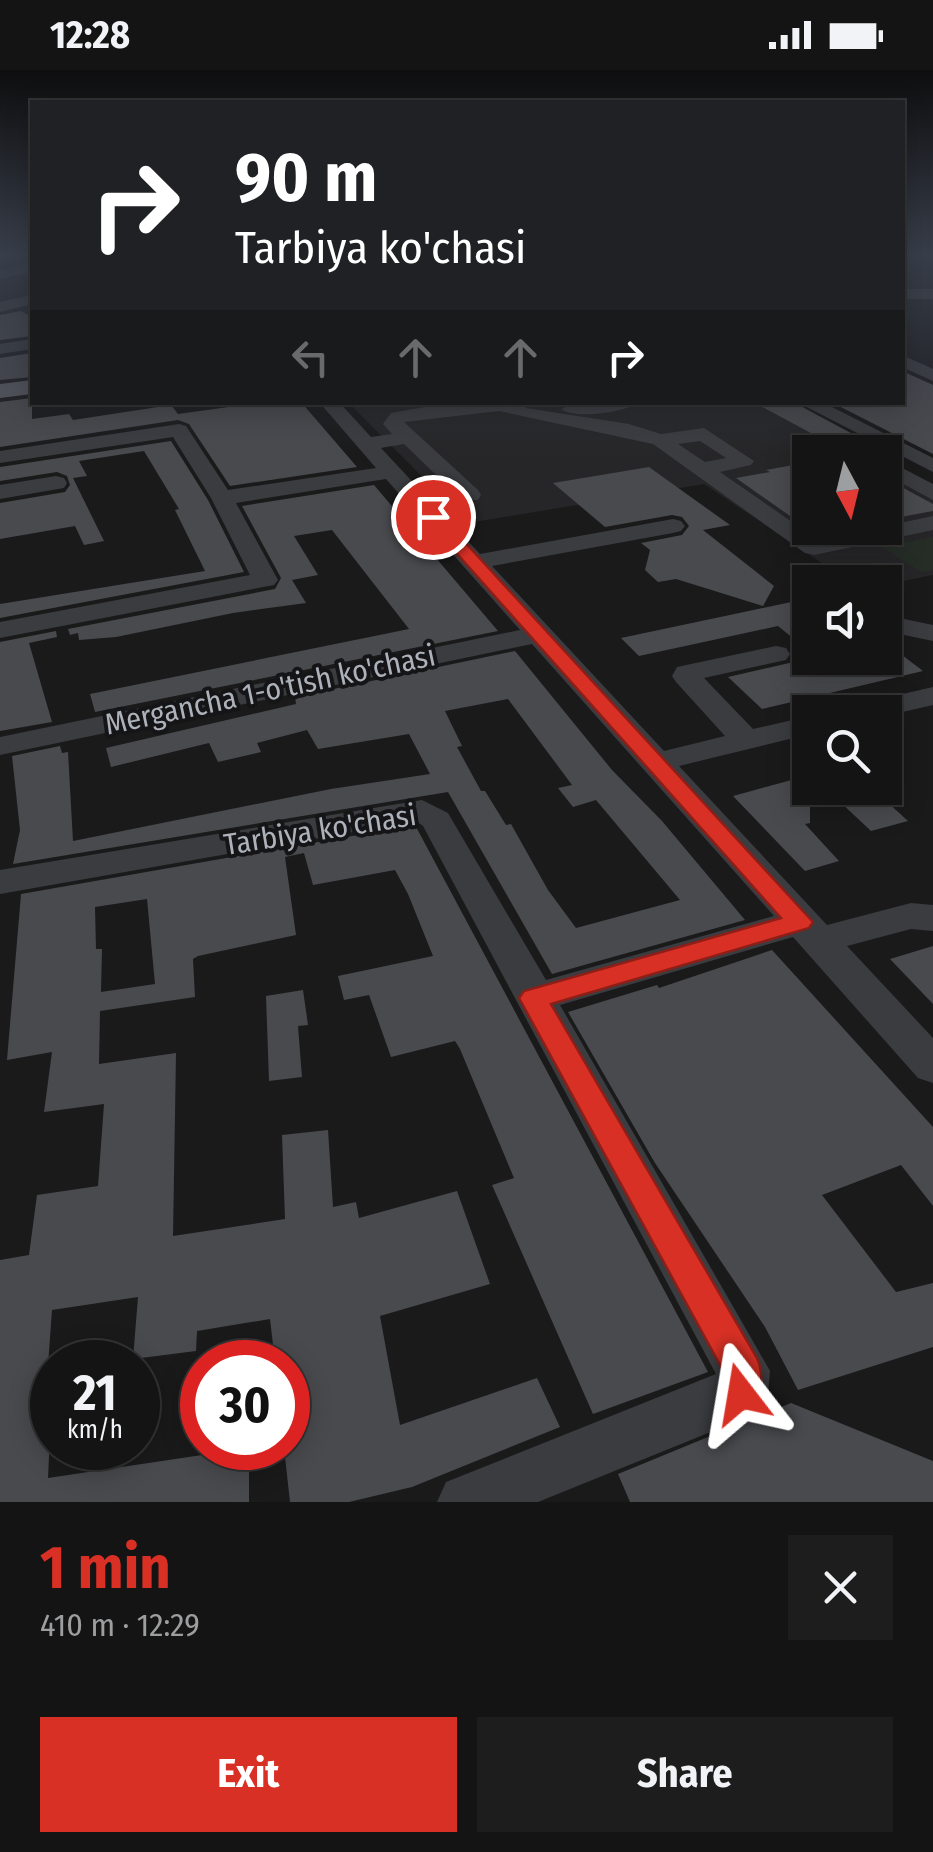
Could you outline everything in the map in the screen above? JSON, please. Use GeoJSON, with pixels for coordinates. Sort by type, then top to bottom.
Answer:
{"type":"FeatureCollection","features":[{"type":"Feature","properties":{"kind":"main road"},"geometry":{"type":"LineString","coordinates":[[0,391],[30,387]]}},
{"type":"Feature","properties":{"kind":"street"},"geometry":{"type":"LineString","coordinates":[[0,349],[30,344]]}},
{"type":"Feature","properties":{"kind":"street"},"geometry":{"type":"LineString","coordinates":[[905,362],[933,376]]}},
{"type":"Feature","properties":{"kind":"street"},"geometry":{"type":"LineString","coordinates":[[331,405],[933,1066]]}},
{"type":"Feature","properties":{"kind":"street"},"geometry":{"type":"LineString","coordinates":[[458,405],[398,417],[393,424],[470,495]]}},
{"type":"Feature","properties":{"kind":"street"},"geometry":{"type":"LineString","coordinates":[[498,405],[629,430],[660,440],[814,548],[933,523]]}},
{"type":"Feature","properties":{"kind":"street"},"geometry":{"type":"LineString","coordinates":[[550,405],[582,410],[612,405]]}},
{"type":"Feature","properties":{"kind":"street"},"geometry":{"type":"LineString","coordinates":[[812,405],[933,466]]}},
{"type":"Feature","properties":{"kind":"street"},"geometry":{"type":"LineString","coordinates":[[48,424],[59,448]]}},
{"type":"Feature","properties":{"kind":"street"},"geometry":{"type":"LineString","coordinates":[[0,457],[179,430],[222,498],[265,580],[0,630]]}},
{"type":"Feature","properties":{"kind":"street"},"geometry":{"type":"LineString","coordinates":[[660,440],[704,434],[748,464],[702,469]]}},
{"type":"Feature","properties":{"kind":"street"},"geometry":{"type":"LineString","coordinates":[[366,444],[408,438]]}},
{"type":"Feature","properties":{"kind":"street"},"geometry":{"type":"LineString","coordinates":[[222,498],[392,472]]}},
{"type":"Feature","properties":{"kind":"street"},"geometry":{"type":"LineString","coordinates":[[902,475],[933,493]]}},
{"type":"Feature","properties":{"kind":"street"},"geometry":{"type":"LineString","coordinates":[[0,492],[56,484]]}},
{"type":"Feature","properties":{"kind":"street"},"geometry":{"type":"LineString","coordinates":[[474,562],[674,526]]}},
{"type":"Feature","properties":{"kind":"street"},"geometry":{"type":"LineString","coordinates":[[902,624],[929,626]]}},
{"type":"Feature","properties":{"kind":"street","name":"Mergancha 1-o'tish ko'chasi"},"geometry":{"type":"LineString","coordinates":[[0,746],[540,634]]}},
{"type":"Feature","properties":{"kind":"street"},"geometry":{"type":"LineString","coordinates":[[746,740],[686,676],[776,654]]}},
{"type":"Feature","properties":{"kind":"street"},"geometry":{"type":"LineString","coordinates":[[902,703],[933,696]]}},
{"type":"Feature","properties":{"kind":"street"},"geometry":{"type":"LineString","coordinates":[[656,762],[792,729]]}},
{"type":"Feature","properties":{"kind":"street","name":"Tarbiya ko'chasi"},"geometry":{"type":"LineString","coordinates":[[0,882],[422,810],[436,820],[744,1371],[741,1394],[466,1502]]}},
{"type":"Feature","properties":{"kind":"street"},"geometry":{"type":"LineString","coordinates":[[534,998],[808,931],[911,916],[933,918]]}},
{"type":"Feature","properties":{"kind":"shaded area"},"geometry":{"type":"Polygon","coordinates":[[[351,405],[780,405],[837,435],[792,435],[792,543],[704,484],[468,523],[351,405]]]}},
{"type":"Feature","properties":{"kind":"shaded area"},"geometry":{"type":"Polygon","coordinates":[[[902,469],[933,485],[933,575],[902,581],[902,565],[825,565],[795,545],[902,545],[902,469]]]}},
{"type":"Feature","properties":{"kind":"shaded area"},"geometry":{"type":"Polygon","coordinates":[[[933,537],[933,570],[921,572],[882,547],[933,537]]]}},
{"type":"Feature","properties":{"kind":"building"},"geometry":{"type":"Polygon","coordinates":[[[0,322],[30,322],[30,336],[0,340],[0,322]]]}},
{"type":"Feature","properties":{"kind":"building"},"geometry":{"type":"Polygon","coordinates":[[[30,353],[30,377],[0,380],[0,358],[30,353]]]}},
{"type":"Feature","properties":{"kind":"building"},"geometry":{"type":"Polygon","coordinates":[[[905,372],[933,385],[933,454],[837,405],[905,405],[905,372]]]}},
{"type":"Feature","properties":{"kind":"building"},"geometry":{"type":"Polygon","coordinates":[[[30,398],[32,419],[69,414],[73,420],[171,405],[178,414],[243,405],[304,405],[357,467],[230,486],[189,424],[178,420],[0,447],[0,402],[30,398]]]}},
{"type":"Feature","properties":{"kind":"building"},"geometry":{"type":"Polygon","coordinates":[[[759,405],[799,405],[854,435],[815,435],[759,405]]]}},
{"type":"Feature","properties":{"kind":"building"},"geometry":{"type":"Polygon","coordinates":[[[171,441],[208,500],[244,572],[0,618],[0,604],[205,571],[175,510],[179,509],[144,451],[79,461],[87,476],[73,478],[104,541],[84,545],[75,526],[0,539],[0,503],[65,492],[70,485],[67,476],[57,472],[0,481],[0,467],[171,441]]]}},
{"type":"Feature","properties":{"kind":"building"},"geometry":{"type":"Polygon","coordinates":[[[792,465],[792,517],[736,478],[770,472],[766,470],[792,465]]]}},
{"type":"Feature","properties":{"kind":"building"},"geometry":{"type":"Polygon","coordinates":[[[649,467],[730,525],[703,530],[774,586],[763,606],[676,579],[658,582],[645,570],[650,550],[641,543],[682,535],[689,526],[682,517],[672,515],[605,527],[553,483],[649,467]]]}},
{"type":"Feature","properties":{"kind":"building"},"geometry":{"type":"Polygon","coordinates":[[[374,485],[498,631],[95,712],[90,694],[409,629],[332,530],[294,536],[318,575],[292,580],[306,603],[233,613],[116,637],[79,640],[78,633],[70,635],[68,629],[275,589],[281,578],[242,506],[374,485]]]}},
{"type":"Feature","properties":{"kind":"building"},"geometry":{"type":"Polygon","coordinates":[[[902,487],[933,504],[933,511],[902,517],[902,487]]]}},
{"type":"Feature","properties":{"kind":"building"},"geometry":{"type":"Polygon","coordinates":[[[792,602],[792,637],[778,626],[639,656],[621,638],[792,602]]]}},
{"type":"Feature","properties":{"kind":"building"},"geometry":{"type":"Polygon","coordinates":[[[56,631],[57,637],[29,643],[52,722],[0,731],[0,642],[56,631]]]}},
{"type":"Feature","properties":{"kind":"building"},"geometry":{"type":"Polygon","coordinates":[[[515,651],[612,770],[662,821],[745,920],[552,974],[448,792],[13,864],[20,830],[12,756],[60,746],[62,753],[68,752],[73,841],[331,789],[430,774],[409,734],[318,749],[307,730],[257,743],[261,752],[218,762],[209,743],[111,767],[106,748],[296,704],[295,697],[515,651]],[[508,699],[445,711],[462,746],[457,747],[481,791],[485,791],[506,825],[511,824],[548,890],[576,928],[680,900],[596,800],[573,807],[558,788],[572,785],[508,699]]]}},
{"type":"Feature","properties":{"kind":"building"},"geometry":{"type":"Polygon","coordinates":[[[902,655],[923,671],[821,695],[792,695],[792,702],[762,709],[728,677],[792,662],[792,675],[902,675],[902,655]]]}},
{"type":"Feature","properties":{"kind":"building"},"geometry":{"type":"Polygon","coordinates":[[[792,780],[792,805],[810,805],[810,823],[805,824],[839,861],[805,871],[733,796],[792,780]]]}},
{"type":"Feature","properties":{"kind":"building"},"geometry":{"type":"Polygon","coordinates":[[[843,805],[890,805],[908,821],[871,831],[843,805]]]}},
{"type":"Feature","properties":{"kind":"building"},"geometry":{"type":"Polygon","coordinates":[[[415,825],[708,1372],[593,1414],[492,1185],[514,1178],[460,1049],[455,1041],[391,1057],[369,995],[344,1000],[338,976],[433,956],[408,894],[395,870],[313,885],[304,853],[285,857],[296,935],[193,959],[195,997],[100,1011],[99,1064],[176,1053],[173,1236],[285,1219],[282,1135],[328,1130],[333,1207],[356,1202],[359,1218],[457,1191],[490,1284],[380,1316],[400,1425],[537,1378],[560,1427],[412,1487],[349,1502],[290,1502],[286,1470],[310,1470],[310,1340],[272,1340],[270,1319],[197,1331],[197,1340],[180,1340],[180,1353],[160,1356],[160,1340],[135,1340],[138,1297],[52,1310],[50,1340],[30,1340],[30,1470],[48,1470],[48,1478],[102,1470],[160,1470],[160,1461],[180,1458],[180,1470],[249,1470],[249,1502],[0,1502],[0,1260],[29,1255],[37,1195],[98,1186],[104,1104],[44,1112],[52,1052],[7,1060],[21,894],[415,825]],[[147,899],[95,907],[96,949],[102,949],[101,992],[155,984],[147,899]]]}},
{"type":"Feature","properties":{"kind":"building"},"geometry":{"type":"Polygon","coordinates":[[[933,946],[933,1004],[890,959],[933,946]]]}},
{"type":"Feature","properties":{"kind":"building"},"geometry":{"type":"Polygon","coordinates":[[[772,950],[933,1127],[933,1206],[901,1165],[822,1195],[896,1292],[933,1283],[933,1347],[798,1390],[765,1327],[655,1163],[568,1012],[657,985],[659,988],[772,950]]]}},
{"type":"Feature","properties":{"kind":"building"},"geometry":{"type":"Polygon","coordinates":[[[303,990],[308,1025],[298,1026],[302,1077],[269,1081],[266,996],[303,990]]]}},
{"type":"Feature","properties":{"kind":"building"},"geometry":{"type":"Polygon","coordinates":[[[791,1403],[933,1461],[933,1502],[630,1502],[618,1474],[791,1403]]]}},
{"type":"Feature","properties":{"kind":"route"},"geometry":{"type":"LineString","coordinates":[[433,517],[800,922],[534,998],[744,1371],[741,1394]]}}]}
